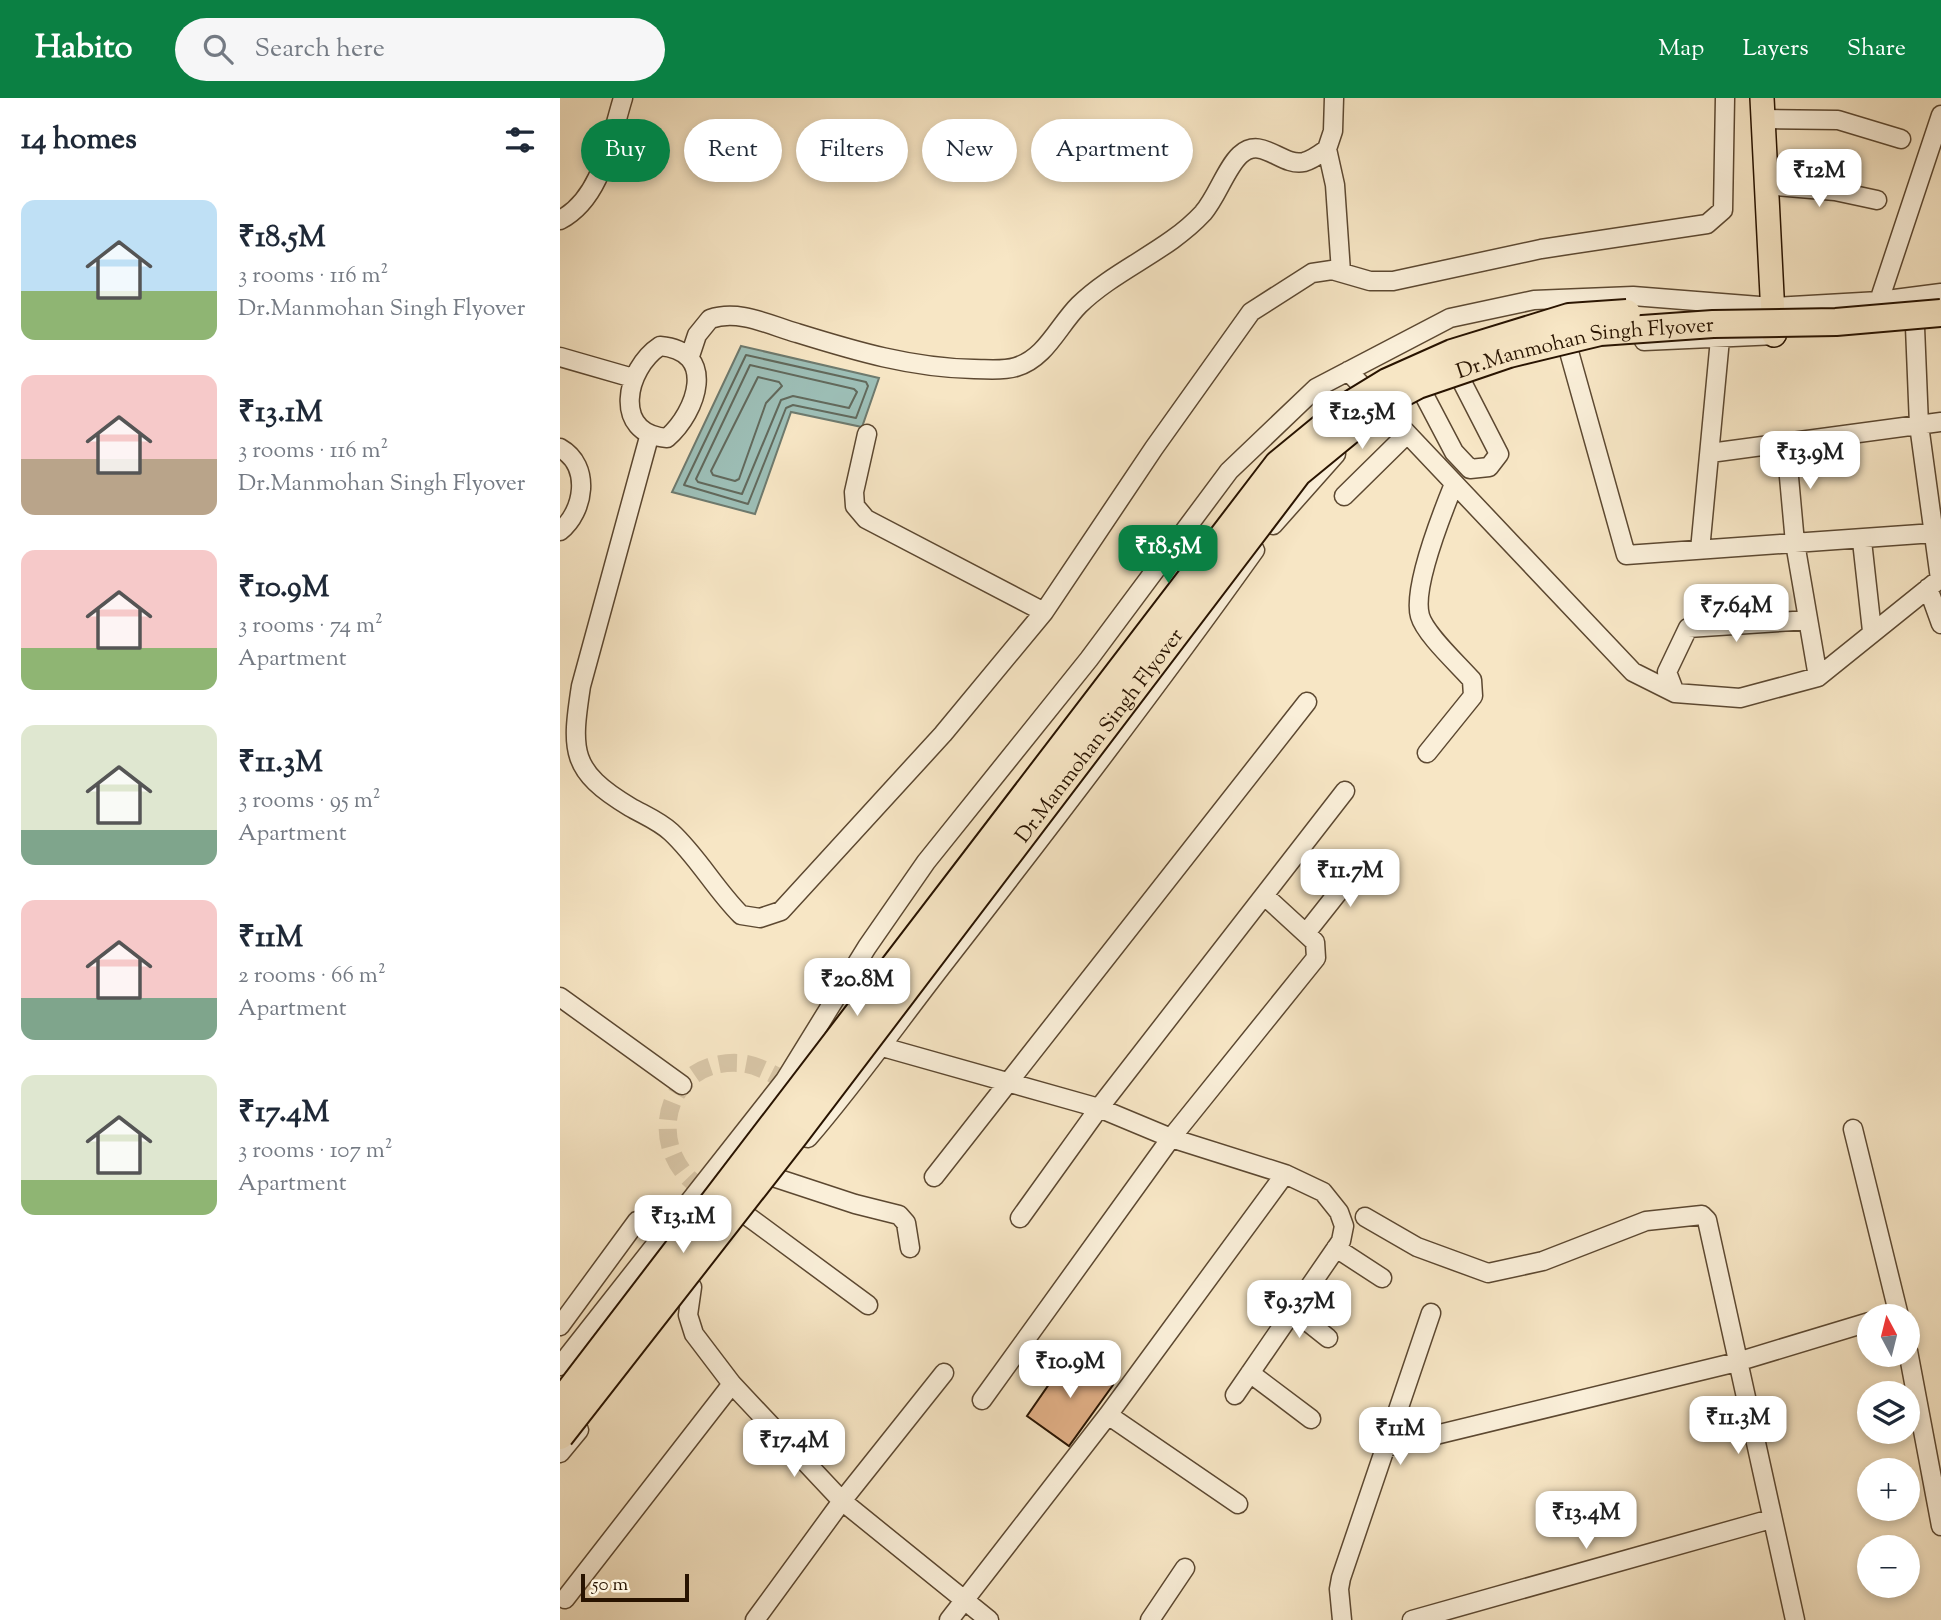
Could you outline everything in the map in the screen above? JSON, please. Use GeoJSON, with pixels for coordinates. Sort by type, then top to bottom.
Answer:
{"type":"FeatureCollection","features":[{"type":"Feature","properties":{"kind":"highway","name":"Dr.Manmohan Singh Flyover"},"geometry":{"type":"LineString","coordinates":[[560,1403],[1278,464],[1321,428],[1387,383],[1452,353],[1569,317],[1663,311],[1878,310],[1940,297]]}},
{"type":"Feature","properties":{"kind":"highway","name":"Dr.Manmohan Singh Flyover"},"geometry":{"type":"LineString","coordinates":[[560,1436],[795,1135],[1298,473],[1352,428],[1382,404],[1418,386],[1509,354],[1600,332],[1713,324],[1836,322],[1940,297]]}},
{"type":"Feature","properties":{"kind":"main road"},"geometry":{"type":"LineString","coordinates":[[1763,108],[1774,335]]}},
{"type":"Feature","properties":{"kind":"street"},"geometry":{"type":"LineString","coordinates":[[560,220],[586,201],[595,184],[623,98]]}},
{"type":"Feature","properties":{"kind":"street"},"geometry":{"type":"LineString","coordinates":[[1334,98],[1333,131],[1327,149],[1335,185],[1341,272]]}},
{"type":"Feature","properties":{"kind":"street"},"geometry":{"type":"LineString","coordinates":[[649,437],[581,686],[575,729],[579,761],[590,780],[663,825],[691,851],[741,915],[760,918],[781,911],[943,734],[1044,612],[1154,448],[1251,312],[1312,273],[1341,272],[1370,281],[1393,281],[1541,249],[1707,224],[1723,210],[1725,98]]}},
{"type":"Feature","properties":{"kind":"street"},"geometry":{"type":"LineString","coordinates":[[1763,108],[1838,120],[1901,139]]}},
{"type":"Feature","properties":{"kind":"street"},"geometry":{"type":"LineString","coordinates":[[1879,301],[1941,115]]}},
{"type":"Feature","properties":{"kind":"street"},"geometry":{"type":"LineString","coordinates":[[690,356],[697,335],[710,319],[737,315],[863,353],[918,366],[988,370],[1016,367],[1041,354],[1062,323],[1102,285],[1170,241],[1203,213],[1238,156],[1250,148],[1265,149],[1288,161],[1302,163],[1327,149]]}},
{"type":"Feature","properties":{"kind":"street"},"geometry":{"type":"LineString","coordinates":[[1765,185],[1835,191],[1877,200]]}},
{"type":"Feature","properties":{"kind":"street"},"geometry":{"type":"LineString","coordinates":[[560,1366],[785,1080],[867,947],[926,862],[1090,659],[1229,471],[1316,388],[1450,318],[1534,300],[1633,296],[1772,307],[1940,297]]}},
{"type":"Feature","properties":{"kind":"street"},"geometry":{"type":"LineString","coordinates":[[560,1453],[692,1287],[773,1177],[883,1047],[932,978],[1154,691],[1276,522],[1333,457],[1386,413],[1423,393],[1460,378],[1532,355],[1569,348],[1619,341],[1720,340],[1915,327],[1941,322]]}},
{"type":"Feature","properties":{"kind":"street"},"geometry":{"type":"LineString","coordinates":[[1915,327],[1919,425],[1934,533],[1941,624]]}},
{"type":"Feature","properties":{"kind":"street"},"geometry":{"type":"LineString","coordinates":[[1700,550],[1720,340]]}},
{"type":"Feature","properties":{"kind":"street"},"geometry":{"type":"LineString","coordinates":[[660,346],[677,348],[690,356],[697,368],[696,385],[681,426],[667,438],[649,437],[637,426],[630,411],[633,378],[646,355],[660,346]]}},
{"type":"Feature","properties":{"kind":"street"},"geometry":{"type":"LineString","coordinates":[[1569,348],[1626,555],[1862,541],[1934,533]]}},
{"type":"Feature","properties":{"kind":"street"},"geometry":{"type":"LineString","coordinates":[[560,357],[633,378]]}},
{"type":"Feature","properties":{"kind":"street"},"geometry":{"type":"LineString","coordinates":[[1348,372],[1633,672],[1675,693],[1740,698],[1818,677],[1936,582]]}},
{"type":"Feature","properties":{"kind":"street"},"geometry":{"type":"LineString","coordinates":[[1423,393],[1454,452],[1470,469],[1489,467],[1499,454],[1460,378]]}},
{"type":"Feature","properties":{"kind":"street"},"geometry":{"type":"LineString","coordinates":[[1710,453],[1941,422]]}},
{"type":"Feature","properties":{"kind":"street"},"geometry":{"type":"LineString","coordinates":[[1344,496],[1407,434]]}},
{"type":"Feature","properties":{"kind":"street"},"geometry":{"type":"LineString","coordinates":[[867,435],[854,492],[855,506],[866,519],[1044,612]]}},
{"type":"Feature","properties":{"kind":"street"},"geometry":{"type":"LineString","coordinates":[[1786,444],[1795,543],[1818,677]]}},
{"type":"Feature","properties":{"kind":"street"},"geometry":{"type":"LineString","coordinates":[[560,448],[579,470],[581,496],[573,521],[560,531]]}},
{"type":"Feature","properties":{"kind":"street"},"geometry":{"type":"LineString","coordinates":[[1427,753],[1473,696],[1474,688],[1472,680],[1425,626],[1419,605],[1434,538],[1454,484]]}},
{"type":"Feature","properties":{"kind":"street"},"geometry":{"type":"LineString","coordinates":[[1862,541],[1872,631]]}},
{"type":"Feature","properties":{"kind":"street"},"geometry":{"type":"LineString","coordinates":[[1675,693],[1667,672],[1688,628],[1808,620]]}},
{"type":"Feature","properties":{"kind":"street"},"geometry":{"type":"LineString","coordinates":[[934,1177],[1307,702]]}},
{"type":"Feature","properties":{"kind":"street"},"geometry":{"type":"LineString","coordinates":[[1020,1218],[1099,1108],[1266,897],[1345,791]]}},
{"type":"Feature","properties":{"kind":"street"},"geometry":{"type":"LineString","coordinates":[[1306,933],[1363,861]]}},
{"type":"Feature","properties":{"kind":"street"},"geometry":{"type":"LineString","coordinates":[[982,1400],[1171,1138],[1316,958],[1315,942],[1266,897]]}},
{"type":"Feature","properties":{"kind":"street"},"geometry":{"type":"LineString","coordinates":[[560,997],[681,1085]]}},
{"type":"Feature","properties":{"kind":"street"},"geometry":{"type":"LineString","coordinates":[[818,1025],[883,1047],[1099,1108],[1171,1138],[1285,1174],[1323,1192],[1339,1212],[1344,1226],[1336,1248],[1235,1395]]}},
{"type":"Feature","properties":{"kind":"street"},"geometry":{"type":"LineString","coordinates":[[1853,1129],[1893,1304]]}},
{"type":"Feature","properties":{"kind":"street"},"geometry":{"type":"LineString","coordinates":[[949,1620],[1108,1415],[1285,1174]]}},
{"type":"Feature","properties":{"kind":"street"},"geometry":{"type":"LineString","coordinates":[[773,1177],[855,1204],[899,1215],[906,1223],[911,1248]]}},
{"type":"Feature","properties":{"kind":"street"},"geometry":{"type":"LineString","coordinates":[[746,1215],[868,1305]]}},
{"type":"Feature","properties":{"kind":"street"},"geometry":{"type":"LineString","coordinates":[[1365,1217],[1417,1247],[1488,1273],[1544,1261],[1646,1222],[1702,1215],[1707,1220],[1795,1620]]}},
{"type":"Feature","properties":{"kind":"street"},"geometry":{"type":"LineString","coordinates":[[560,1326],[637,1221]]}},
{"type":"Feature","properties":{"kind":"street"},"geometry":{"type":"LineString","coordinates":[[1336,1248],[1382,1278]]}},
{"type":"Feature","properties":{"kind":"street"},"geometry":{"type":"LineString","coordinates":[[649,1252],[692,1287]]}},
{"type":"Feature","properties":{"kind":"street"},"geometry":{"type":"LineString","coordinates":[[692,1287],[688,1315],[694,1334],[732,1384],[842,1501],[989,1620]]}},
{"type":"Feature","properties":{"kind":"street"},"geometry":{"type":"LineString","coordinates":[[1294,1311],[1328,1338]]}},
{"type":"Feature","properties":{"kind":"street"},"geometry":{"type":"LineString","coordinates":[[1342,1620],[1339,1589],[1341,1578],[1431,1312]]}},
{"type":"Feature","properties":{"kind":"street"},"geometry":{"type":"LineString","coordinates":[[1386,1447],[1737,1362],[1857,1326]]}},
{"type":"Feature","properties":{"kind":"street"},"geometry":{"type":"LineString","coordinates":[[1911,1367],[1941,1526]]}},
{"type":"Feature","properties":{"kind":"street"},"geometry":{"type":"LineString","coordinates":[[755,1620],[842,1501],[944,1373]]}},
{"type":"Feature","properties":{"kind":"street"},"geometry":{"type":"LineString","coordinates":[[1250,1373],[1311,1419]]}},
{"type":"Feature","properties":{"kind":"street"},"geometry":{"type":"LineString","coordinates":[[565,1599],[732,1384]]}},
{"type":"Feature","properties":{"kind":"street"},"geometry":{"type":"LineString","coordinates":[[1108,1415],[1238,1504]]}},
{"type":"Feature","properties":{"kind":"street"},"geometry":{"type":"LineString","coordinates":[[1412,1620],[1771,1520]]}},
{"type":"Feature","properties":{"kind":"street"},"geometry":{"type":"LineString","coordinates":[[1150,1620],[1185,1568]]}},
{"type":"Feature","properties":{"kind":"water"},"geometry":{"type":"Polygon","coordinates":[[[741,346],[879,378],[862,427],[791,412],[755,514],[672,492],[741,346]]]}},
{"type":"Feature","properties":{"kind":"building"},"geometry":{"type":"Polygon","coordinates":[[[1070,1354],[1113,1385],[1069,1446],[1027,1416],[1070,1354]]]}},
{"type":"Feature","properties":{"kind":"tunnel"},"geometry":{"type":"LineString","coordinates":[[702,1189],[684,1172],[672,1152],[668,1131],[670,1110],[678,1091],[693,1076],[713,1066],[739,1063],[757,1067],[785,1080]]}}]}
